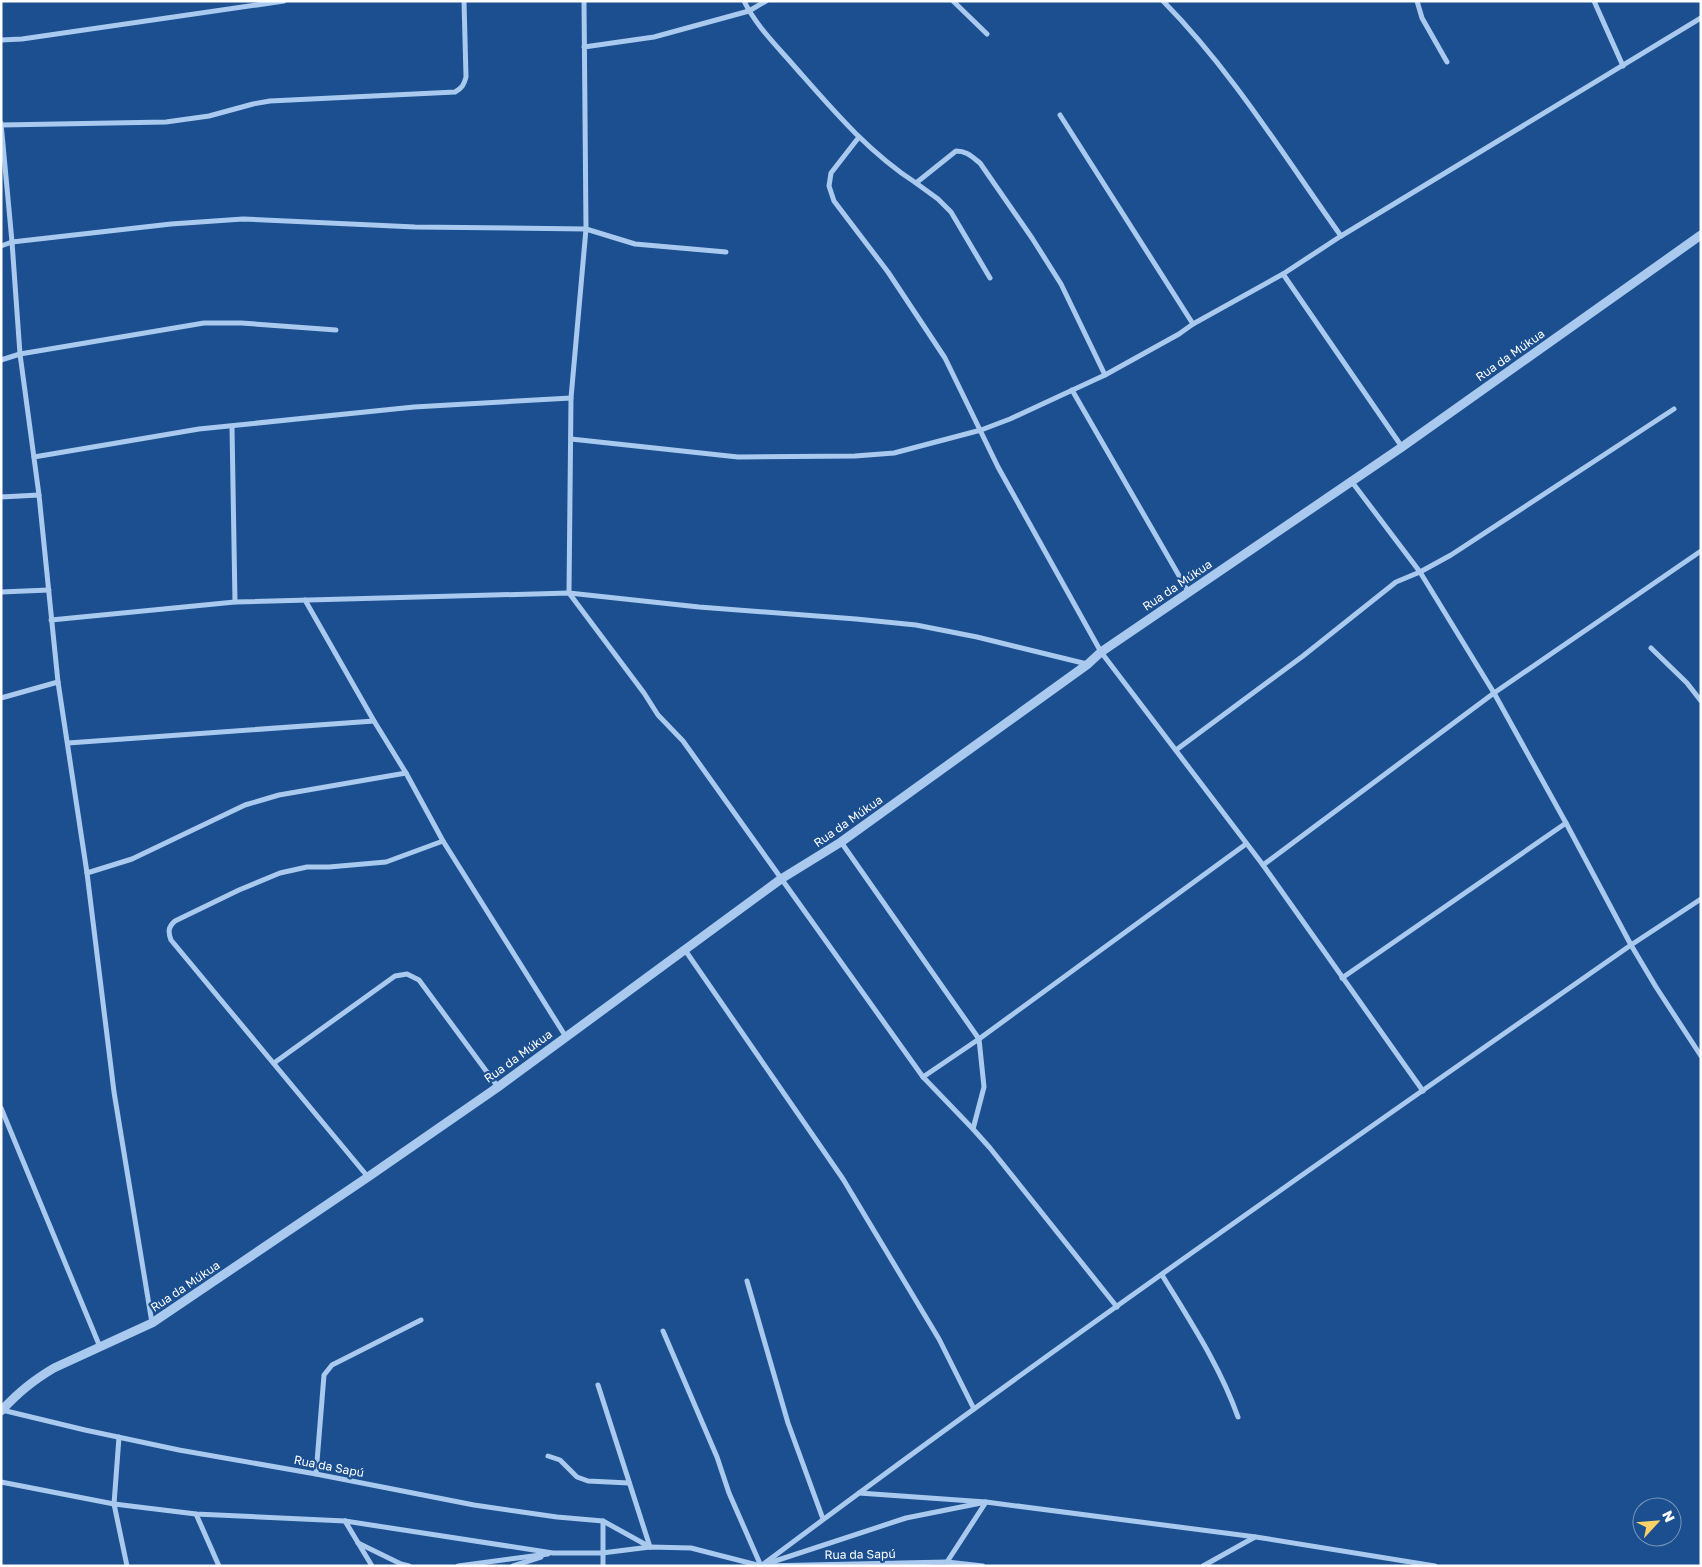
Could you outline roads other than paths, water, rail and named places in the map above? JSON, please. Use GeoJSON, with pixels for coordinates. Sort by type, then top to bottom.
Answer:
{"type":"FeatureCollection","features":[{"type":"Feature","properties":{"kind":"street"},"geometry":{"type":"LineString","coordinates":[[1,40],[22,40],[250,4],[284,1]]}},
{"type":"Feature","properties":{"kind":"street"},"geometry":{"type":"LineString","coordinates":[[152,1323],[114,1092],[87,873],[58,682],[39,495],[20,354],[1,124],[166,122],[209,116],[270,101],[455,92],[464,84],[466,77],[464,1]]}},
{"type":"Feature","properties":{"kind":"street"},"geometry":{"type":"LineString","coordinates":[[584,1],[586,229],[571,398],[569,593],[644,693],[658,715],[683,742],[923,1077],[973,1129],[1117,1307]]}},
{"type":"Feature","properties":{"kind":"street"},"geometry":{"type":"LineString","coordinates":[[744,1],[748,11],[769,37],[858,137],[885,162],[938,199],[951,212],[990,278]]}},
{"type":"Feature","properties":{"kind":"street"},"geometry":{"type":"LineString","coordinates":[[584,48],[654,37],[748,11],[766,1]]}},
{"type":"Feature","properties":{"kind":"street"},"geometry":{"type":"LineString","coordinates":[[953,1],[987,34]]}},
{"type":"Feature","properties":{"kind":"street"},"geometry":{"type":"LineString","coordinates":[[1162,1],[1189,28],[1225,72],[1341,236]]}},
{"type":"Feature","properties":{"kind":"street"},"geometry":{"type":"LineString","coordinates":[[1417,1],[1422,18],[1447,62]]}},
{"type":"Feature","properties":{"kind":"street"},"geometry":{"type":"LineString","coordinates":[[1594,1],[1623,66]]}},
{"type":"Feature","properties":{"kind":"street"},"geometry":{"type":"LineString","coordinates":[[571,439],[738,457],[855,456],[894,453],[982,430],[1105,375],[1179,334],[1193,324],[1283,274],[1341,236],[1701,18]]}},
{"type":"Feature","properties":{"kind":"street"},"geometry":{"type":"LineString","coordinates":[[1060,115],[1193,324]]}},
{"type":"Feature","properties":{"kind":"street"},"geometry":{"type":"LineString","coordinates":[[858,137],[831,173],[829,186],[834,201],[888,272],[945,358],[998,466],[1101,652],[1263,865],[1423,1091]]}},
{"type":"Feature","properties":{"kind":"street"},"geometry":{"type":"LineString","coordinates":[[916,183],[956,152],[962,151],[971,155],[980,163],[1061,284],[1105,375]]}},
{"type":"Feature","properties":{"kind":"street"},"geometry":{"type":"LineString","coordinates":[[1,246],[12,242],[171,224],[243,219],[415,227],[586,229],[635,244],[726,252]]}},
{"type":"Feature","properties":{"kind":"street","name":"Rua da Múkua"},"geometry":{"type":"LineString","coordinates":[[2,1410],[22,1389],[39,1376],[152,1323],[368,1177],[498,1087],[781,880],[841,842],[1088,664],[1101,652],[1352,482],[1701,235]]}},
{"type":"Feature","properties":{"kind":"street"},"geometry":{"type":"LineString","coordinates":[[1283,274],[1402,447]]}},
{"type":"Feature","properties":{"kind":"street"},"geometry":{"type":"LineString","coordinates":[[1,360],[20,354],[204,323],[241,323],[336,330]]}},
{"type":"Feature","properties":{"kind":"street"},"geometry":{"type":"LineString","coordinates":[[1072,390],[1189,592]]}},
{"type":"Feature","properties":{"kind":"street"},"geometry":{"type":"LineString","coordinates":[[34,457],[199,430],[414,407],[571,398]]}},
{"type":"Feature","properties":{"kind":"street"},"geometry":{"type":"LineString","coordinates":[[1176,750],[1303,656],[1396,582],[1420,572],[1457,551],[1674,409]]}},
{"type":"Feature","properties":{"kind":"street"},"geometry":{"type":"LineString","coordinates":[[232,427],[235,602]]}},
{"type":"Feature","properties":{"kind":"street"},"geometry":{"type":"LineString","coordinates":[[1352,482],[1420,572],[1494,693],[1631,945],[1701,1056]]}},
{"type":"Feature","properties":{"kind":"street"},"geometry":{"type":"LineString","coordinates":[[1,497],[39,495]]}},
{"type":"Feature","properties":{"kind":"street"},"geometry":{"type":"LineString","coordinates":[[1263,865],[1494,693],[1701,551]]}},
{"type":"Feature","properties":{"kind":"street"},"geometry":{"type":"LineString","coordinates":[[1,592],[49,590]]}},
{"type":"Feature","properties":{"kind":"street"},"geometry":{"type":"LineString","coordinates":[[51,620],[235,602],[569,593],[699,607],[856,618],[916,625],[977,637],[1088,664]]}},
{"type":"Feature","properties":{"kind":"street"},"geometry":{"type":"LineString","coordinates":[[305,600],[406,773],[443,841],[566,1037]]}},
{"type":"Feature","properties":{"kind":"street"},"geometry":{"type":"LineString","coordinates":[[1651,648],[1687,683],[1701,701]]}},
{"type":"Feature","properties":{"kind":"street"},"geometry":{"type":"LineString","coordinates":[[1,698],[58,682]]}},
{"type":"Feature","properties":{"kind":"street"},"geometry":{"type":"LineString","coordinates":[[68,743],[374,721]]}},
{"type":"Feature","properties":{"kind":"street"},"geometry":{"type":"LineString","coordinates":[[87,873],[132,859],[245,805],[279,795],[406,773]]}},
{"type":"Feature","properties":{"kind":"street"},"geometry":{"type":"LineString","coordinates":[[1342,978],[1566,823]]}},
{"type":"Feature","properties":{"kind":"street"},"geometry":{"type":"LineString","coordinates":[[368,1177],[168,933],[174,921],[280,873],[307,866],[329,867],[386,862],[443,841]]}},
{"type":"Feature","properties":{"kind":"street"},"geometry":{"type":"LineString","coordinates":[[841,842],[979,1040],[984,1088],[973,1129]]}},
{"type":"Feature","properties":{"kind":"street"},"geometry":{"type":"LineString","coordinates":[[923,1077],[979,1040],[1246,844]]}},
{"type":"Feature","properties":{"kind":"street"},"geometry":{"type":"LineString","coordinates":[[761,1566],[974,1409],[1162,1275],[1631,945],[1701,898]]}},
{"type":"Feature","properties":{"kind":"street"},"geometry":{"type":"LineString","coordinates":[[685,950],[843,1179],[939,1339],[974,1409]]}},
{"type":"Feature","properties":{"kind":"street"},"geometry":{"type":"LineString","coordinates":[[274,1063],[395,976],[407,974],[419,980],[498,1087]]}},
{"type":"Feature","properties":{"kind":"street"},"geometry":{"type":"LineString","coordinates":[[1,1108],[100,1347]]}},
{"type":"Feature","properties":{"kind":"street"},"geometry":{"type":"LineString","coordinates":[[1162,1275],[1205,1345],[1231,1398],[1238,1417]]}},
{"type":"Feature","properties":{"kind":"street"},"geometry":{"type":"LineString","coordinates":[[747,1281],[788,1423],[823,1519]]}},
{"type":"Feature","properties":{"kind":"street"},"geometry":{"type":"LineString","coordinates":[[316,1474],[324,1375],[332,1366],[421,1320]]}},
{"type":"Feature","properties":{"kind":"street"},"geometry":{"type":"LineString","coordinates":[[663,1331],[761,1566]]}},
{"type":"Feature","properties":{"kind":"street"},"geometry":{"type":"LineString","coordinates":[[598,1385],[650,1547]]}},
{"type":"Feature","properties":{"kind":"street","name":"Rua da Sapú"},"geometry":{"type":"LineString","coordinates":[[2,1410],[179,1450],[316,1474],[474,1505],[557,1517],[603,1521],[650,1547]]}},
{"type":"Feature","properties":{"kind":"street"},"geometry":{"type":"LineString","coordinates":[[119,1437],[114,1504],[127,1566]]}},
{"type":"Feature","properties":{"kind":"street"},"geometry":{"type":"LineString","coordinates":[[548,1456],[560,1460],[577,1477],[588,1481],[629,1483]]}},
{"type":"Feature","properties":{"kind":"street","name":"Rua da Sapú"},"geometry":{"type":"LineString","coordinates":[[1,1482],[114,1504],[196,1514],[345,1521],[553,1553],[602,1553],[650,1547],[691,1548],[761,1566],[947,1562],[983,1566]]}},
{"type":"Feature","properties":{"kind":"street"},"geometry":{"type":"LineString","coordinates":[[859,1493],[986,1502],[1256,1537],[1435,1566]]}},
{"type":"Feature","properties":{"kind":"street"},"geometry":{"type":"LineString","coordinates":[[761,1566],[906,1518],[986,1502]]}},
{"type":"Feature","properties":{"kind":"street"},"geometry":{"type":"LineString","coordinates":[[947,1562],[986,1502]]}},
{"type":"Feature","properties":{"kind":"street"},"geometry":{"type":"LineString","coordinates":[[196,1514],[219,1566]]}},
{"type":"Feature","properties":{"kind":"street"},"geometry":{"type":"LineString","coordinates":[[345,1521],[372,1566]]}},
{"type":"Feature","properties":{"kind":"street"},"geometry":{"type":"LineString","coordinates":[[602,1566],[603,1521]]}},
{"type":"Feature","properties":{"kind":"street"},"geometry":{"type":"LineString","coordinates":[[1203,1566],[1256,1537]]}},
{"type":"Feature","properties":{"kind":"street"},"geometry":{"type":"LineString","coordinates":[[358,1543],[402,1565],[408,1566]]}},
{"type":"Feature","properties":{"kind":"street"},"geometry":{"type":"LineString","coordinates":[[458,1566],[553,1553]]}},
{"type":"Feature","properties":{"kind":"street"},"geometry":{"type":"LineString","coordinates":[[513,1566],[553,1553]]}}]}
